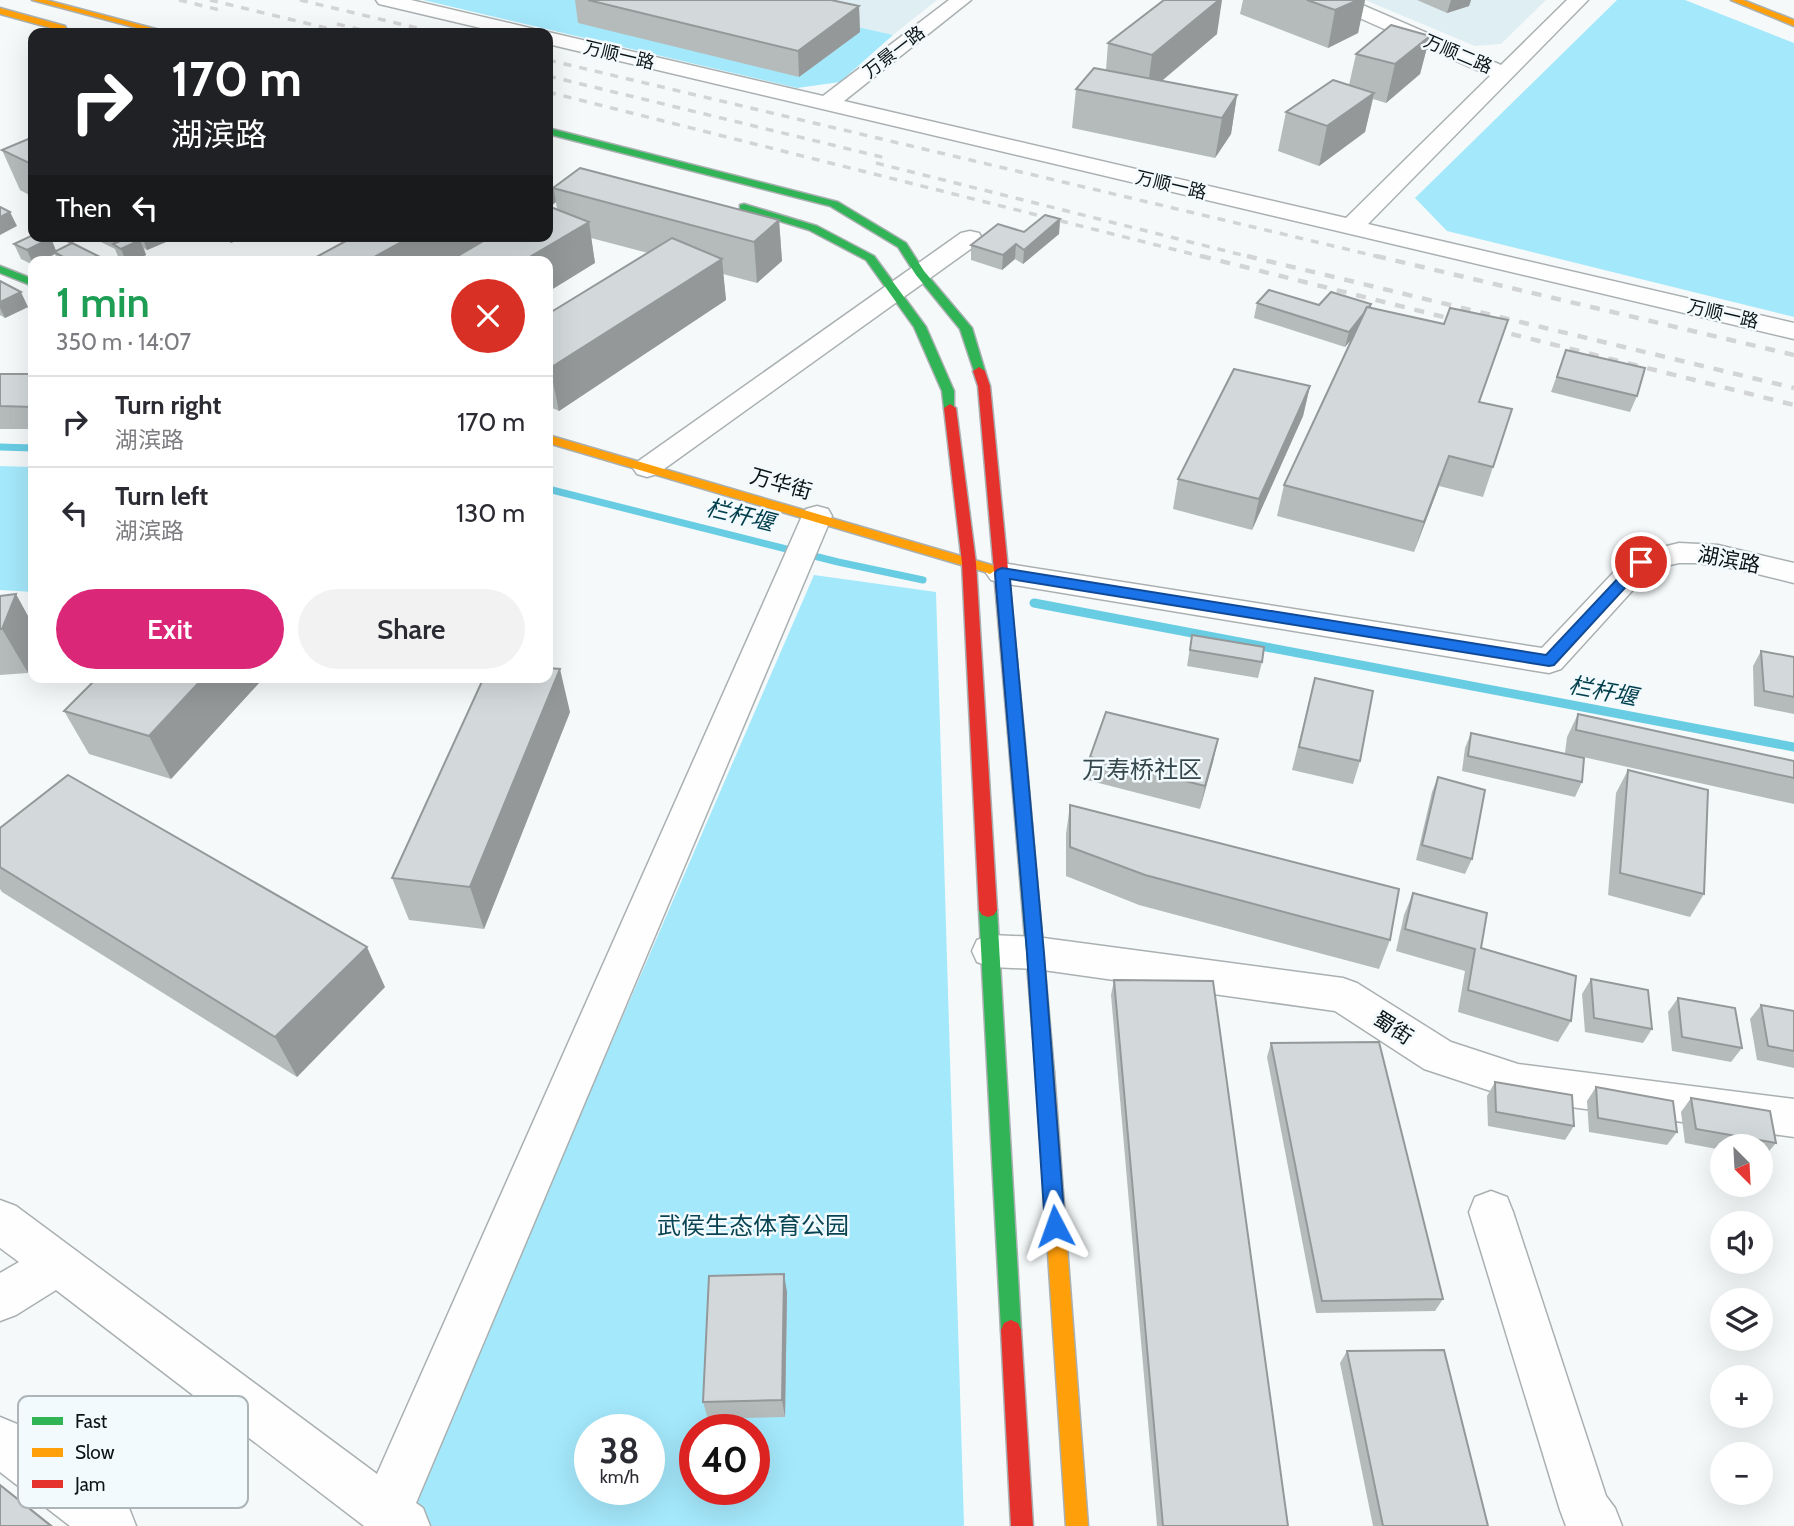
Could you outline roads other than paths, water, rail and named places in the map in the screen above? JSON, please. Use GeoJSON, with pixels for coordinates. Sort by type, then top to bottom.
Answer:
{"type":"FeatureCollection","features":[{"type":"Feature","properties":{"kind":"street"},"geometry":{"type":"LineString","coordinates":[[36,0],[146,28]]}},
{"type":"Feature","properties":{"kind":"street"},"geometry":{"type":"LineString","coordinates":[[386,0],[506,28]]}},
{"type":"Feature","properties":{"kind":"street","name":"万景一路"},"geometry":{"type":"LineString","coordinates":[[827,104],[961,0]]}},
{"type":"Feature","properties":{"kind":"street","name":"万顺二路"},"geometry":{"type":"LineString","coordinates":[[1335,0],[1504,74]]}},
{"type":"Feature","properties":{"kind":"street"},"geometry":{"type":"LineString","coordinates":[[1351,227],[1578,0]]}},
{"type":"Feature","properties":{"kind":"street"},"geometry":{"type":"LineString","coordinates":[[1735,0],[1790,22]]}},
{"type":"Feature","properties":{"kind":"street"},"geometry":{"type":"LineString","coordinates":[[0,11],[65,28]]}},
{"type":"Feature","properties":{"kind":"street","name":"万顺一路"},"geometry":{"type":"LineString","coordinates":[[553,39],[1794,331]]}},
{"type":"Feature","properties":{"kind":"street"},"geometry":{"type":"LineString","coordinates":[[553,132],[834,204],[902,245],[920,273],[966,328],[984,386],[1002,573],[1035,953],[1077,1526]]}},
{"type":"Feature","properties":{"kind":"street"},"geometry":{"type":"LineString","coordinates":[[731,203],[813,228],[870,258],[920,327],[948,391],[969,563],[1022,1526]]}},
{"type":"Feature","properties":{"kind":"street"},"geometry":{"type":"LineString","coordinates":[[647,468],[970,238]]}},
{"type":"Feature","properties":{"kind":"street"},"geometry":{"type":"LineString","coordinates":[[0,269],[28,281]]}},
{"type":"Feature","properties":{"kind":"street","name":"万华街"},"geometry":{"type":"LineString","coordinates":[[553,440],[817,516],[1002,573]]}},
{"type":"Feature","properties":{"kind":"street"},"geometry":{"type":"LineString","coordinates":[[248,1408],[395,1519],[817,516]]}},
{"type":"Feature","properties":{"kind":"street","name":"湖滨路"},"geometry":{"type":"LineString","coordinates":[[1002,573],[1549,661],[1641,562],[1659,554],[1680,551],[1705,553],[1794,573]]}},
{"type":"Feature","properties":{"kind":"street","name":"蜀街"},"geometry":{"type":"LineString","coordinates":[[991,951],[1035,953],[1343,995],[1438,1056],[1518,1082],[1794,1118]]}},
{"type":"Feature","properties":{"kind":"street"},"geometry":{"type":"LineString","coordinates":[[1491,1212],[1586,1510],[1597,1526]]}},
{"type":"Feature","properties":{"kind":"street"},"geometry":{"type":"LineString","coordinates":[[0,1221],[232,1396]]}},
{"type":"Feature","properties":{"kind":"street"},"geometry":{"type":"LineString","coordinates":[[0,1299],[57,1264]]}},
{"type":"Feature","properties":{"kind":"street"},"geometry":{"type":"LineString","coordinates":[[0,1441],[18,1455]]}},
{"type":"Feature","properties":{"kind":"street"},"geometry":{"type":"LineString","coordinates":[[87,1508],[111,1526]]}},
{"type":"Feature","properties":{"kind":"waterway","name":"栏杆堰"},"geometry":{"type":"LineString","coordinates":[[0,447],[28,448]]}},
{"type":"Feature","properties":{"kind":"waterway","name":"栏杆堰"},"geometry":{"type":"LineString","coordinates":[[553,490],[838,562],[923,580]]}},
{"type":"Feature","properties":{"kind":"waterway","name":"栏杆堰"},"geometry":{"type":"LineString","coordinates":[[1034,603],[1794,747]]}},
{"type":"Feature","properties":{"kind":"railway"},"geometry":{"type":"LineString","coordinates":[[179,0],[220,10]]}},
{"type":"Feature","properties":{"kind":"railway"},"geometry":{"type":"LineString","coordinates":[[210,0],[326,28]]}},
{"type":"Feature","properties":{"kind":"railway"},"geometry":{"type":"LineString","coordinates":[[300,0],[417,28]]}},
{"type":"Feature","properties":{"kind":"railway"},"geometry":{"type":"LineString","coordinates":[[337,24],[353,28]]}},
{"type":"Feature","properties":{"kind":"railway"},"geometry":{"type":"LineString","coordinates":[[553,61],[1384,258]]}},
{"type":"Feature","properties":{"kind":"railway"},"geometry":{"type":"LineString","coordinates":[[553,77],[890,159]]}},
{"type":"Feature","properties":{"kind":"railway"},"geometry":{"type":"LineString","coordinates":[[553,93],[1208,258]]}},
{"type":"Feature","properties":{"kind":"railway"},"geometry":{"type":"LineString","coordinates":[[876,163],[1254,258]]}},
{"type":"Feature","properties":{"kind":"railway"},"geometry":{"type":"LineString","coordinates":[[1201,256],[1794,405]]}},
{"type":"Feature","properties":{"kind":"railway"},"geometry":{"type":"LineString","coordinates":[[1247,256],[1794,388]]}},
{"type":"Feature","properties":{"kind":"railway"},"geometry":{"type":"LineString","coordinates":[[1376,256],[1794,355]]}},
{"type":"Feature","properties":{"kind":"district","name":"万寿桥社区"},"geometry":{"type":"Point","coordinates":[1142,770]}},
{"type":"Feature","properties":{"kind":"park label","name":"武侯生态体育公园"},"geometry":{"type":"Point","coordinates":[753,1226]}}]}
